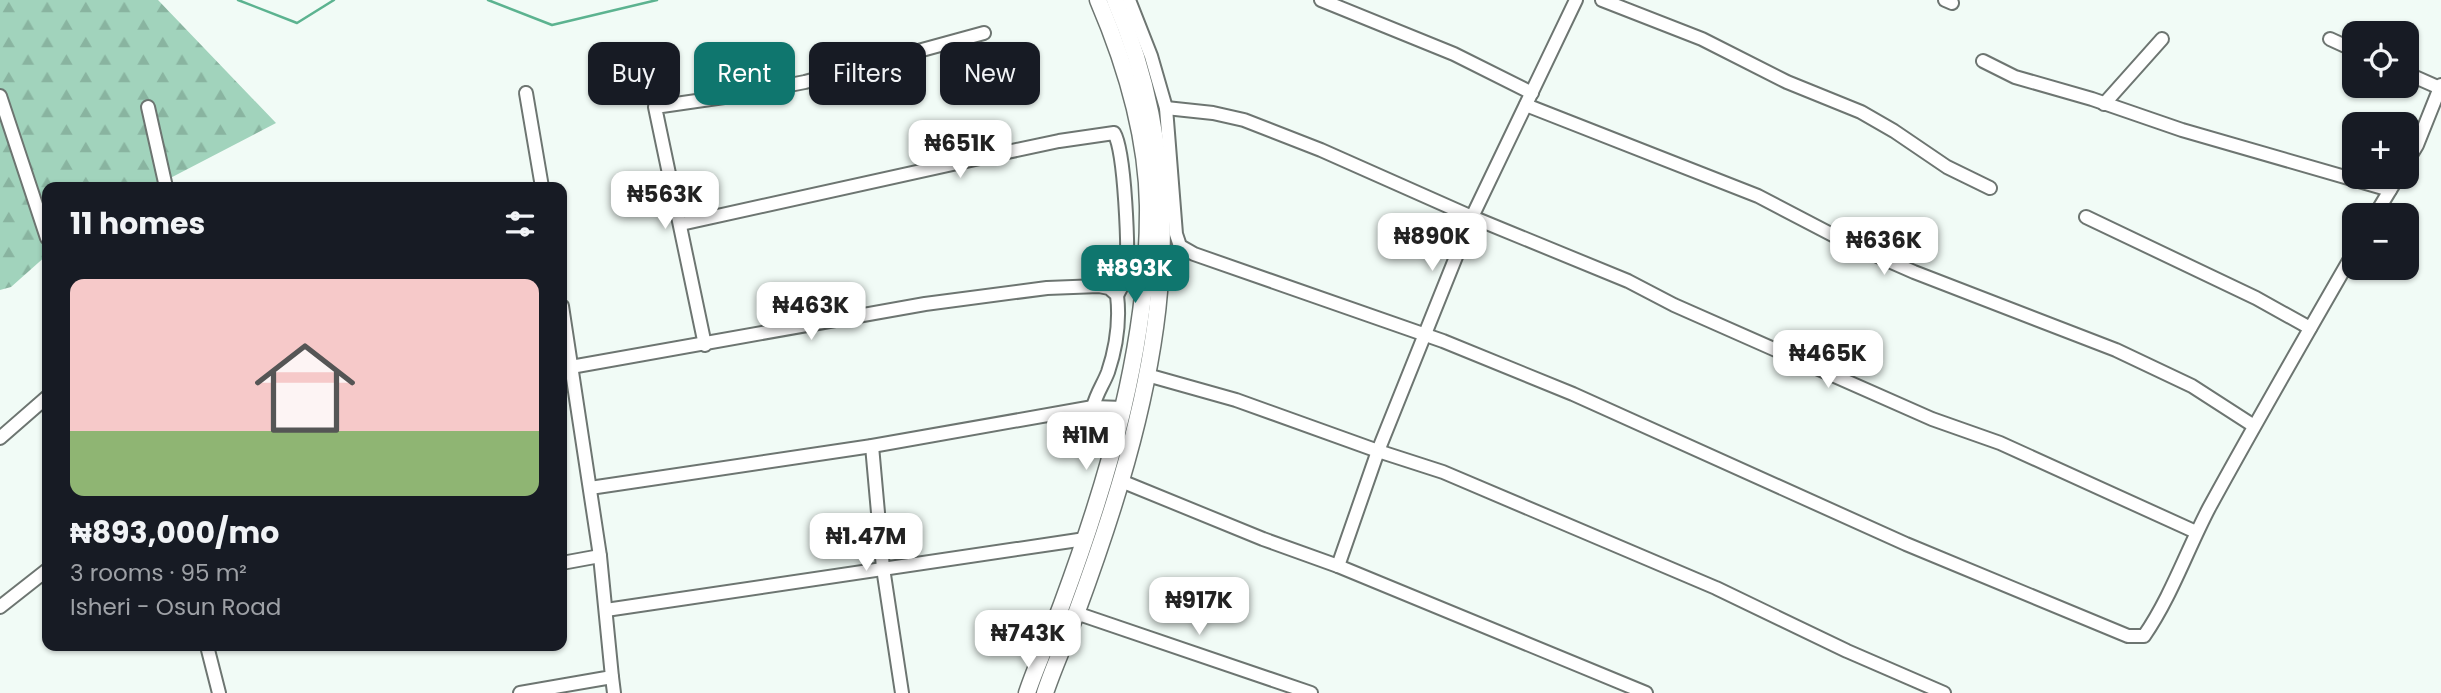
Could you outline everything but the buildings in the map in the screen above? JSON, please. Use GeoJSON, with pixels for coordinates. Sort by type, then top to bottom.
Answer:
{"type":"FeatureCollection","features":[{"type":"Feature","properties":{"kind":"main road"},"geometry":{"type":"LineString","coordinates":[[1025,691],[1062,606],[1085,539],[1123,408],[1140,324],[1148,204],[1142,145],[1128,83],[1098,0]]}},
{"type":"Feature","properties":{"kind":"main road"},"geometry":{"type":"LineString","coordinates":[[1045,692],[1121,481],[1153,349],[1159,296],[1163,242],[1157,143],[1142,79],[1115,0]]}},
{"type":"Feature","properties":{"kind":"street"},"geometry":{"type":"LineString","coordinates":[[1129,0],[1151,56],[1166,108],[1176,234],[1180,246],[1194,254],[1353,312],[1425,335],[1573,394],[1906,544],[2128,636],[2144,636],[2155,620],[2196,532],[2342,273]]}},
{"type":"Feature","properties":{"kind":"street"},"geometry":{"type":"LineString","coordinates":[[1321,0],[1454,54],[1529,99],[1758,196],[1848,243],[1914,272],[2116,350],[2192,386],[2254,426]]}},
{"type":"Feature","properties":{"kind":"street"},"geometry":{"type":"LineString","coordinates":[[1338,566],[1378,451],[1472,217],[1576,0]]}},
{"type":"Feature","properties":{"kind":"street"},"geometry":{"type":"LineString","coordinates":[[1602,0],[1702,39],[1787,82],[1861,112],[1947,167],[1990,188]]}},
{"type":"Feature","properties":{"kind":"street"},"geometry":{"type":"LineString","coordinates":[[705,345],[681,224],[654,111],[657,106],[738,95],[804,82],[984,33]]}},
{"type":"Feature","properties":{"kind":"street"},"geometry":{"type":"LineString","coordinates":[[2104,104],[2162,39]]}},
{"type":"Feature","properties":{"kind":"street"},"geometry":{"type":"LineString","coordinates":[[2330,39],[2342,44]]}},
{"type":"Feature","properties":{"kind":"street"},"geometry":{"type":"LineString","coordinates":[[1983,61],[2015,76],[2194,134],[2389,190],[2382,203]]}},
{"type":"Feature","properties":{"kind":"street"},"geometry":{"type":"LineString","coordinates":[[2419,78],[2441,87],[2419,140]]}},
{"type":"Feature","properties":{"kind":"street"},"geometry":{"type":"LineString","coordinates":[[526,93],[541,182]]}},
{"type":"Feature","properties":{"kind":"street"},"geometry":{"type":"LineString","coordinates":[[0,96],[42,223]]}},
{"type":"Feature","properties":{"kind":"street"},"geometry":{"type":"LineString","coordinates":[[148,107],[165,182]]}},
{"type":"Feature","properties":{"kind":"street"},"geometry":{"type":"LineString","coordinates":[[1166,108],[1213,113],[1244,120],[1321,150],[1472,217],[1628,281],[1744,336],[1932,419],[2000,443],[2196,532]]}},
{"type":"Feature","properties":{"kind":"street"},"geometry":{"type":"LineString","coordinates":[[681,224],[998,154],[1114,133],[1118,142],[1123,182],[1126,275],[1117,295],[1119,306],[1114,349],[1093,407]]}},
{"type":"Feature","properties":{"kind":"street"},"geometry":{"type":"LineString","coordinates":[[2086,217],[2256,298],[2310,328]]}},
{"type":"Feature","properties":{"kind":"street"},"geometry":{"type":"LineString","coordinates":[[571,367],[925,304],[1047,288],[1099,286],[1109,288],[1117,295]]}},
{"type":"Feature","properties":{"kind":"street"},"geometry":{"type":"LineString","coordinates":[[567,340],[600,556],[614,693]]}},
{"type":"Feature","properties":{"kind":"street"},"geometry":{"type":"LineString","coordinates":[[1147,375],[1236,400],[1443,472],[1680,573],[1944,693]]}},
{"type":"Feature","properties":{"kind":"street"},"geometry":{"type":"LineString","coordinates":[[0,438],[42,401]]}},
{"type":"Feature","properties":{"kind":"street"},"geometry":{"type":"LineString","coordinates":[[590,488],[872,446],[1093,407],[1123,408]]}},
{"type":"Feature","properties":{"kind":"street"},"geometry":{"type":"LineString","coordinates":[[872,446],[898,693]]}},
{"type":"Feature","properties":{"kind":"street"},"geometry":{"type":"LineString","coordinates":[[1121,481],[1263,539],[1338,566],[1646,693]]}},
{"type":"Feature","properties":{"kind":"street"},"geometry":{"type":"LineString","coordinates":[[606,610],[1085,539]]}},
{"type":"Feature","properties":{"kind":"street"},"geometry":{"type":"LineString","coordinates":[[567,562],[600,556]]}},
{"type":"Feature","properties":{"kind":"street"},"geometry":{"type":"LineString","coordinates":[[0,607],[42,574]]}},
{"type":"Feature","properties":{"kind":"street"},"geometry":{"type":"LineString","coordinates":[[1076,612],[1311,693]]}},
{"type":"Feature","properties":{"kind":"street"},"geometry":{"type":"LineString","coordinates":[[208,651],[219,693]]}},
{"type":"Feature","properties":{"kind":"street"},"geometry":{"type":"LineString","coordinates":[[520,693],[612,677]]}},
{"type":"Feature","properties":{"kind":"street"},"geometry":{"type":"LineString","coordinates":[[1025,691],[1045,692]]}},
{"type":"Feature","properties":{"kind":"green space"},"geometry":{"type":"Polygon","coordinates":[[[0,0],[158,0],[276,123],[163,182],[42,182],[42,259],[11,287],[0,290],[0,0]]]}},
{"type":"Feature","properties":{"kind":"waterway"},"geometry":{"type":"LineString","coordinates":[[238,0],[297,23],[334,0]]}},
{"type":"Feature","properties":{"kind":"waterway"},"geometry":{"type":"LineString","coordinates":[[488,0],[552,25],[657,0]]}}]}
